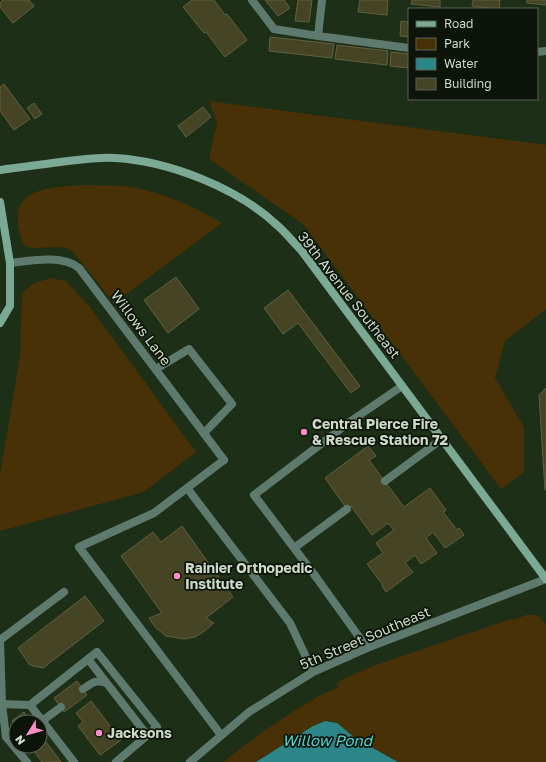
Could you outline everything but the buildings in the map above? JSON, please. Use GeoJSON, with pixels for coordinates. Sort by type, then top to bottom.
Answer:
{"type":"FeatureCollection","features":[{"type":"Feature","properties":{"kind":"main road","name":"39th Avenue Southeast"},"geometry":{"type":"LineString","coordinates":[[0,170],[114,158],[147,162],[183,171],[224,189],[250,205],[277,225],[301,250],[546,579]]}},
{"type":"Feature","properties":{"kind":"main road"},"geometry":{"type":"LineString","coordinates":[[0,202],[10,263],[10,306],[0,323]]}},
{"type":"Feature","properties":{"kind":"street"},"geometry":{"type":"LineString","coordinates":[[252,0],[274,29],[408,48]]}},
{"type":"Feature","properties":{"kind":"street"},"geometry":{"type":"LineString","coordinates":[[318,36],[322,0]]}},
{"type":"Feature","properties":{"kind":"street","name":"Willows Lane"},"geometry":{"type":"LineString","coordinates":[[10,263],[56,260],[73,263],[78,268],[224,460],[187,488]]}},
{"type":"Feature","properties":{"kind":"street"},"geometry":{"type":"LineString","coordinates":[[156,369],[189,349],[232,404],[204,433]]}},
{"type":"Feature","properties":{"kind":"street"},"geometry":{"type":"LineString","coordinates":[[367,648],[254,495],[351,421],[402,386]]}},
{"type":"Feature","properties":{"kind":"street"},"geometry":{"type":"LineString","coordinates":[[385,481],[442,439]]}},
{"type":"Feature","properties":{"kind":"street"},"geometry":{"type":"LineString","coordinates":[[221,735],[79,546],[154,513],[187,488],[290,623],[313,672]]}},
{"type":"Feature","properties":{"kind":"street"},"geometry":{"type":"LineString","coordinates":[[294,548],[347,508]]}},
{"type":"Feature","properties":{"kind":"street","name":"5th Street Southeast"},"geometry":{"type":"LineString","coordinates":[[190,762],[249,712],[313,672],[367,648],[546,579]]}},
{"type":"Feature","properties":{"kind":"street"},"geometry":{"type":"LineString","coordinates":[[27,762],[6,737],[1,704],[0,640],[64,592]]}},
{"type":"Feature","properties":{"kind":"street"},"geometry":{"type":"LineString","coordinates":[[1,704],[30,705],[97,652],[156,727],[116,762]]}},
{"type":"Feature","properties":{"kind":"street"},"geometry":{"type":"LineString","coordinates":[[88,659],[147,735]]}},
{"type":"Feature","properties":{"kind":"street"},"geometry":{"type":"LineString","coordinates":[[83,689],[99,680],[106,683]]}},
{"type":"Feature","properties":{"kind":"street"},"geometry":{"type":"LineString","coordinates":[[30,705],[37,714]]}},
{"type":"Feature","properties":{"kind":"street"},"geometry":{"type":"LineString","coordinates":[[48,717],[61,707]]}},
{"type":"Feature","properties":{"kind":"street"},"geometry":{"type":"LineString","coordinates":[[48,729],[74,762]]}},
{"type":"Feature","properties":{"kind":"green space"},"geometry":{"type":"Polygon","coordinates":[[[209,101],[546,145],[546,309],[505,341],[495,378],[524,427],[524,472],[501,489],[303,224],[209,159],[217,123],[209,101]]]}},
{"type":"Feature","properties":{"kind":"green space"},"geometry":{"type":"Polygon","coordinates":[[[89,185],[123,186],[149,191],[186,204],[222,223],[114,303],[74,253],[65,247],[32,248],[24,245],[18,226],[18,211],[23,201],[32,194],[58,187],[89,185]]]}},
{"type":"Feature","properties":{"kind":"green space"},"geometry":{"type":"Polygon","coordinates":[[[51,278],[66,281],[90,307],[196,452],[144,492],[0,531],[0,474],[20,355],[22,293],[34,283],[51,278]]]}},
{"type":"Feature","properties":{"kind":"green space"},"geometry":{"type":"Polygon","coordinates":[[[526,615],[537,615],[546,624],[546,762],[398,762],[355,738],[337,723],[325,721],[313,726],[256,762],[224,762],[260,734],[308,702],[339,687],[336,684],[340,683],[339,681],[373,666],[526,615]]]}},
{"type":"Feature","properties":{"kind":"water","name":"Willow Pond"},"geometry":{"type":"Polygon","coordinates":[[[325,721],[337,723],[355,738],[398,762],[256,762],[313,726],[325,721]]]}},
{"type":"Feature","properties":{"kind":"place","name":"Central Pierce Fire & Rescue Station 72"},"geometry":{"type":"Point","coordinates":[304,432]}},
{"type":"Feature","properties":{"kind":"place","name":"Rainier Orthopedic Institute"},"geometry":{"type":"Point","coordinates":[177,576]}},
{"type":"Feature","properties":{"kind":"place","name":"Jacksons"},"geometry":{"type":"Point","coordinates":[99,733]}}]}
